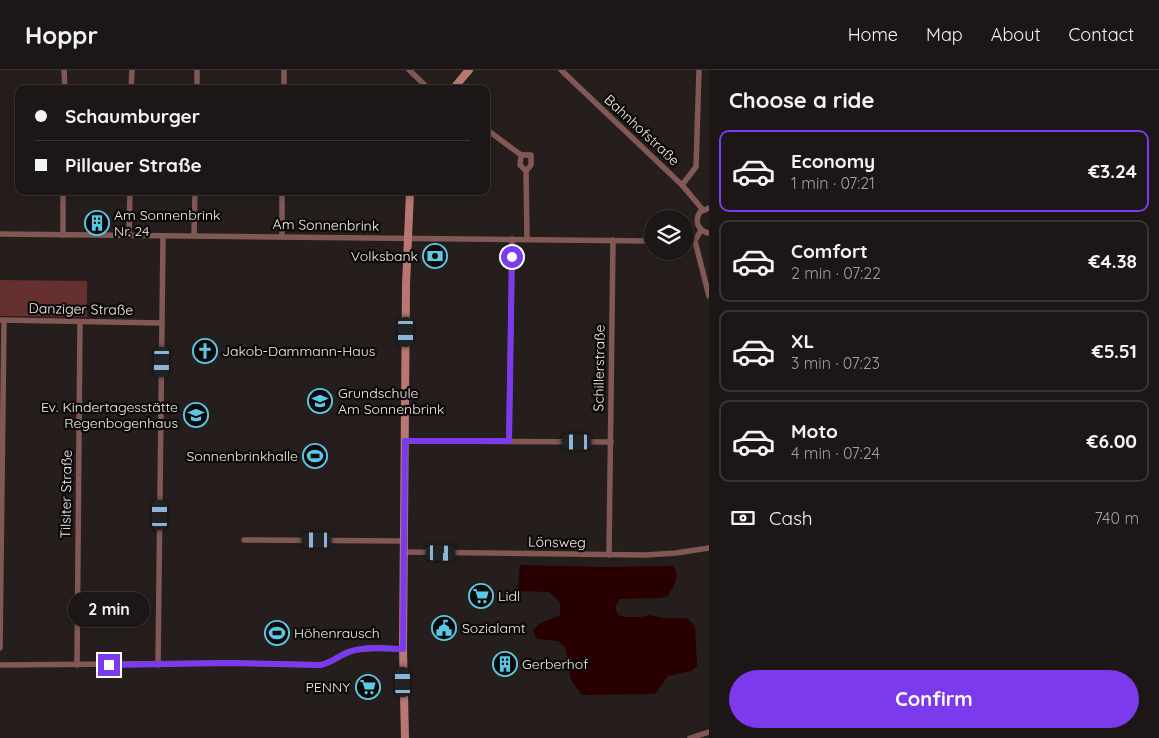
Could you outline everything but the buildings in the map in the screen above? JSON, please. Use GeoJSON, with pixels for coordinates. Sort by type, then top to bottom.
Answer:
{"type":"FeatureCollection","features":[{"type":"Feature","properties":{"kind":"main road"},"geometry":{"type":"LineString","coordinates":[[456,85],[469,70]]}},
{"type":"Feature","properties":{"kind":"main road"},"geometry":{"type":"LineString","coordinates":[[404,738],[403,649],[407,239],[410,195]]}},
{"type":"Feature","properties":{"kind":"street"},"geometry":{"type":"LineString","coordinates":[[64,70],[65,85]]}},
{"type":"Feature","properties":{"kind":"street"},"geometry":{"type":"LineString","coordinates":[[131,85],[132,70]]}},
{"type":"Feature","properties":{"kind":"street"},"geometry":{"type":"LineString","coordinates":[[197,70],[197,85]]}},
{"type":"Feature","properties":{"kind":"street"},"geometry":{"type":"LineString","coordinates":[[284,70],[284,85]]}},
{"type":"Feature","properties":{"kind":"street"},"geometry":{"type":"LineString","coordinates":[[409,70],[425,85]]}},
{"type":"Feature","properties":{"kind":"street","name":"Bahnhofstraße"},"geometry":{"type":"LineString","coordinates":[[561,70],[706,209]]}},
{"type":"Feature","properties":{"kind":"street"},"geometry":{"type":"LineString","coordinates":[[682,185],[696,167],[699,70]]}},
{"type":"Feature","properties":{"kind":"street"},"geometry":{"type":"LineString","coordinates":[[490,132],[521,155],[530,155],[531,165],[526,171],[527,239]]}},
{"type":"Feature","properties":{"kind":"street"},"geometry":{"type":"LineString","coordinates":[[521,155],[520,165],[526,171]]}},
{"type":"Feature","properties":{"kind":"street"},"geometry":{"type":"LineString","coordinates":[[63,195],[63,235]]}},
{"type":"Feature","properties":{"kind":"street"},"geometry":{"type":"LineString","coordinates":[[129,235],[130,195]]}},
{"type":"Feature","properties":{"kind":"street"},"geometry":{"type":"LineString","coordinates":[[194,236],[195,195]]}},
{"type":"Feature","properties":{"kind":"street"},"geometry":{"type":"LineString","coordinates":[[282,195],[282,237]]}},
{"type":"Feature","properties":{"kind":"street"},"geometry":{"type":"LineString","coordinates":[[706,209],[697,219],[701,230],[709,233]]}},
{"type":"Feature","properties":{"kind":"street"},"geometry":{"type":"LineString","coordinates":[[701,230],[695,241],[709,296]]}},
{"type":"Feature","properties":{"kind":"street","name":"Am Sonnenbrink"},"geometry":{"type":"LineString","coordinates":[[0,234],[644,241]]}},
{"type":"Feature","properties":{"kind":"street"},"geometry":{"type":"LineString","coordinates":[[158,665],[163,236]]}},
{"type":"Feature","properties":{"kind":"street"},"geometry":{"type":"LineString","coordinates":[[509,441],[512,239]]}},
{"type":"Feature","properties":{"kind":"street","name":"Schillerstraße"},"geometry":{"type":"LineString","coordinates":[[609,555],[613,240]]}},
{"type":"Feature","properties":{"kind":"street"},"geometry":{"type":"LineString","coordinates":[[0,648],[2,320]]}},
{"type":"Feature","properties":{"kind":"street","name":"Danziger Straße"},"geometry":{"type":"LineString","coordinates":[[2,320],[162,323]]}},
{"type":"Feature","properties":{"kind":"street","name":"Tilsiter Straße"},"geometry":{"type":"LineString","coordinates":[[76,665],[80,322]]}},
{"type":"Feature","properties":{"kind":"street"},"geometry":{"type":"LineString","coordinates":[[405,441],[611,442]]}},
{"type":"Feature","properties":{"kind":"street"},"geometry":{"type":"LineString","coordinates":[[244,540],[404,541]]}},
{"type":"Feature","properties":{"kind":"street","name":"Lönsweg"},"geometry":{"type":"LineString","coordinates":[[404,552],[609,555],[676,553],[709,548]]}},
{"type":"Feature","properties":{"kind":"street"},"geometry":{"type":"LineString","coordinates":[[0,665],[221,663],[320,665],[334,661],[350,651],[360,649],[403,649]]}},
{"type":"Feature","properties":{"kind":"street"},"geometry":{"type":"LineString","coordinates":[[690,738],[709,732]]}},
{"type":"Feature","properties":{"kind":"shaded area"},"geometry":{"type":"Polygon","coordinates":[[[0,280],[87,281],[87,317],[0,316],[0,280]]]}},
{"type":"Feature","properties":{"kind":"shaded area"},"geometry":{"type":"Polygon","coordinates":[[[520,565],[673,566],[677,574],[668,596],[620,599],[615,607],[618,615],[626,617],[649,615],[663,618],[687,618],[695,626],[697,666],[691,671],[668,676],[655,694],[582,695],[571,680],[565,647],[558,641],[537,639],[533,631],[542,623],[560,615],[560,602],[549,592],[520,591],[518,587],[520,565]]]}},
{"type":"Feature","properties":{"kind":"place","name":"Am Sonnenbrink Nr. 24"},"geometry":{"type":"Point","coordinates":[97,223]}},
{"type":"Feature","properties":{"kind":"place","name":"Volksbank"},"geometry":{"type":"Point","coordinates":[435,256]}},
{"type":"Feature","properties":{"kind":"place","name":"Jakob-Dammann-Haus"},"geometry":{"type":"Point","coordinates":[205,351]}},
{"type":"Feature","properties":{"kind":"place","name":"Grundschule Am Sonnenbrink"},"geometry":{"type":"Point","coordinates":[320,401]}},
{"type":"Feature","properties":{"kind":"place","name":"Ev. Kindertagesstätte Regenbogenhaus"},"geometry":{"type":"Point","coordinates":[196,415]}},
{"type":"Feature","properties":{"kind":"place","name":"Sonnenbrinkhalle"},"geometry":{"type":"Point","coordinates":[315,456]}},
{"type":"Feature","properties":{"kind":"place","name":"Lidl"},"geometry":{"type":"Point","coordinates":[481,596]}},
{"type":"Feature","properties":{"kind":"place","name":"Sozialamt"},"geometry":{"type":"Point","coordinates":[444,628]}},
{"type":"Feature","properties":{"kind":"place","name":"Höhenrausch"},"geometry":{"type":"Point","coordinates":[277,633]}},
{"type":"Feature","properties":{"kind":"place","name":"Gerberhof"},"geometry":{"type":"Point","coordinates":[505,664]}},
{"type":"Feature","properties":{"kind":"place","name":"PENNY"},"geometry":{"type":"Point","coordinates":[368,687]}},
{"type":"Feature","properties":{"kind":"route"},"geometry":{"type":"LineString","coordinates":[[109,665],[229,663],[320,665],[334,661],[350,651],[360,649],[403,649],[405,441],[509,441],[512,257]]}}]}
